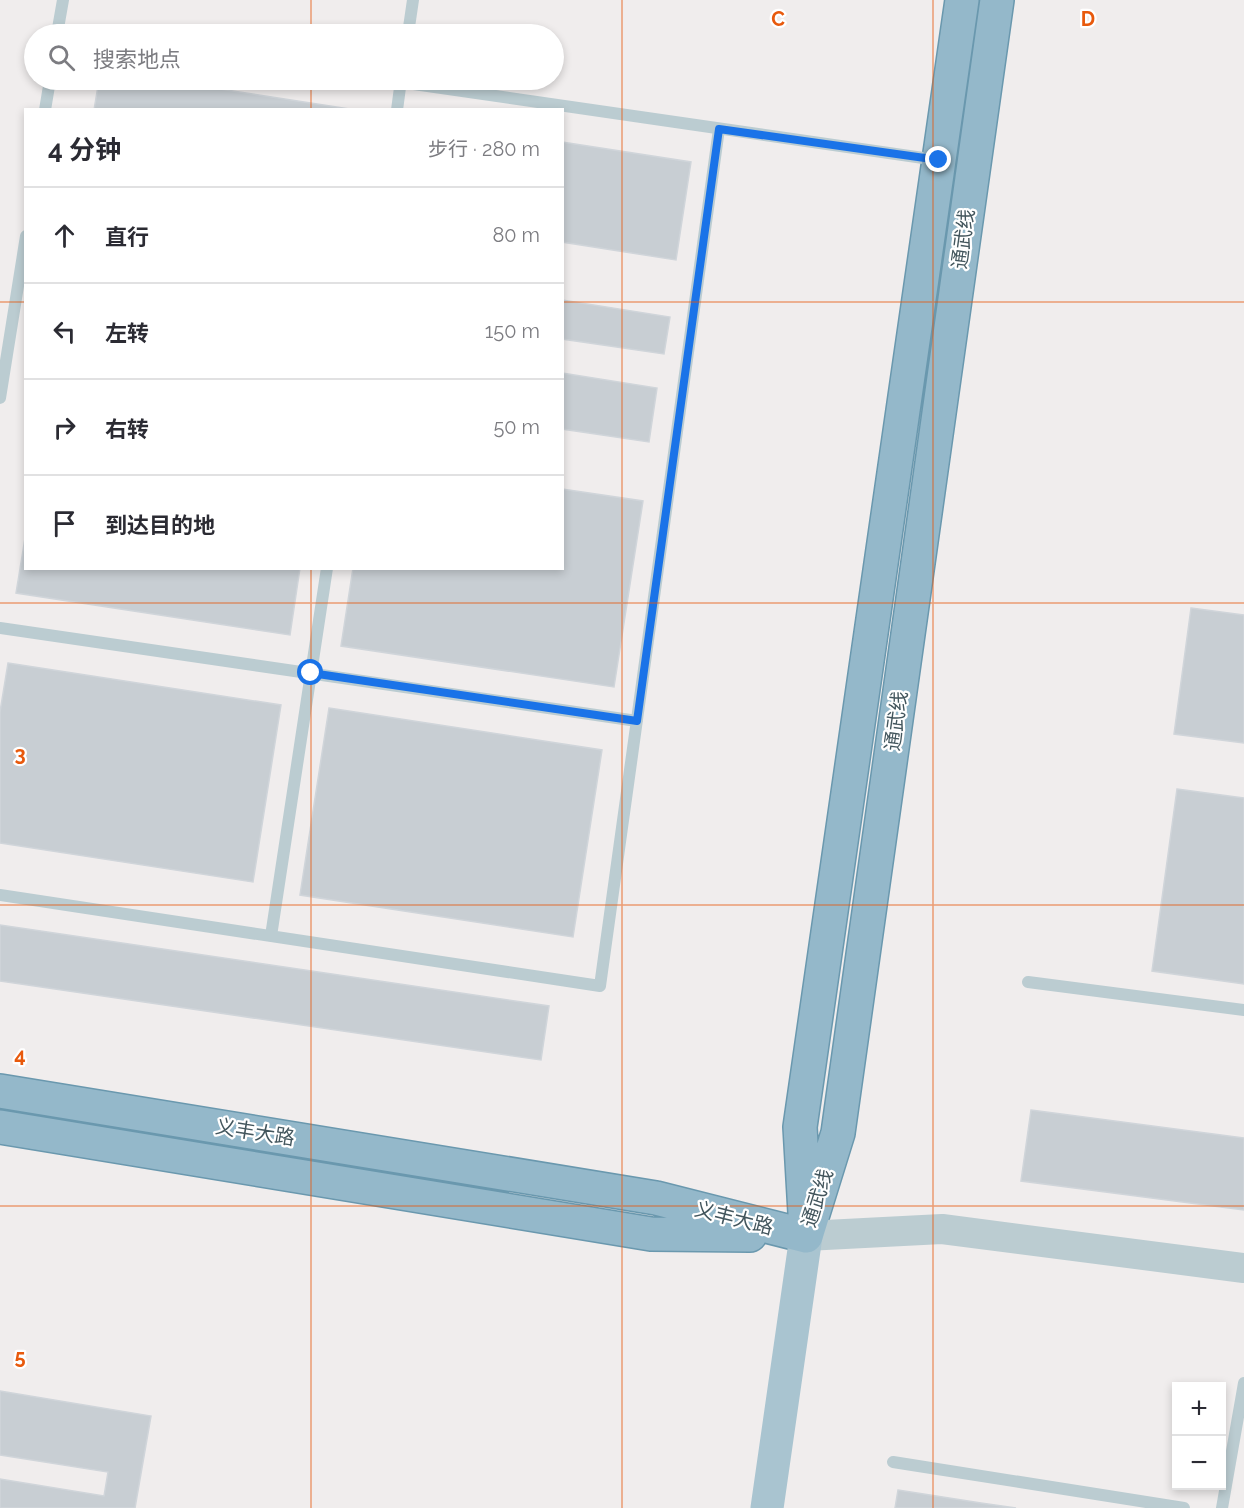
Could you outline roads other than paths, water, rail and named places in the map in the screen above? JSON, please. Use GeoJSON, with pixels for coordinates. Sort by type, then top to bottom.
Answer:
{"type":"FeatureCollection","features":[{"type":"Feature","properties":{"kind":"highway","name":"通武线"},"geometry":{"type":"LineString","coordinates":[[806,1236],[800,1127],[962,0]]}},
{"type":"Feature","properties":{"kind":"highway","name":"通武线"},"geometry":{"type":"LineString","coordinates":[[806,1236],[838,1133],[997,0]]}},
{"type":"Feature","properties":{"kind":"highway","name":"义丰大路"},"geometry":{"type":"LineString","coordinates":[[0,1091],[656,1198],[806,1236]]}},
{"type":"Feature","properties":{"kind":"highway","name":"义丰大路"},"geometry":{"type":"LineString","coordinates":[[0,1127],[651,1234],[806,1236]]}},
{"type":"Feature","properties":{"kind":"main road"},"geometry":{"type":"LineString","coordinates":[[767,1508],[806,1236]]}},
{"type":"Feature","properties":{"kind":"street"},"geometry":{"type":"LineString","coordinates":[[806,1236],[942,1228],[1244,1268]]}},
{"type":"Feature","properties":{"kind":"lane"},"geometry":{"type":"LineString","coordinates":[[59,24],[63,0]]}},
{"type":"Feature","properties":{"kind":"lane"},"geometry":{"type":"LineString","coordinates":[[409,24],[413,0]]}},
{"type":"Feature","properties":{"kind":"lane"},"geometry":{"type":"LineString","coordinates":[[45,108],[48,90]]}},
{"type":"Feature","properties":{"kind":"lane"},"geometry":{"type":"LineString","coordinates":[[397,108],[400,90]]}},
{"type":"Feature","properties":{"kind":"lane"},"geometry":{"type":"LineString","coordinates":[[461,90],[939,160]]}},
{"type":"Feature","properties":{"kind":"lane"},"geometry":{"type":"LineString","coordinates":[[0,895],[600,986],[719,129]]}},
{"type":"Feature","properties":{"kind":"lane"},"geometry":{"type":"LineString","coordinates":[[0,398],[24,248]]}},
{"type":"Feature","properties":{"kind":"lane"},"geometry":{"type":"LineString","coordinates":[[271,936],[327,570]]}},
{"type":"Feature","properties":{"kind":"lane"},"geometry":{"type":"LineString","coordinates":[[0,628],[637,721]]}},
{"type":"Feature","properties":{"kind":"lane"},"geometry":{"type":"LineString","coordinates":[[1028,982],[1244,1010]]}},
{"type":"Feature","properties":{"kind":"lane"},"geometry":{"type":"LineString","coordinates":[[1222,1508],[1244,1383]]}},
{"type":"Feature","properties":{"kind":"lane"},"geometry":{"type":"LineString","coordinates":[[893,1462],[1121,1503],[1184,1508]]}}]}
